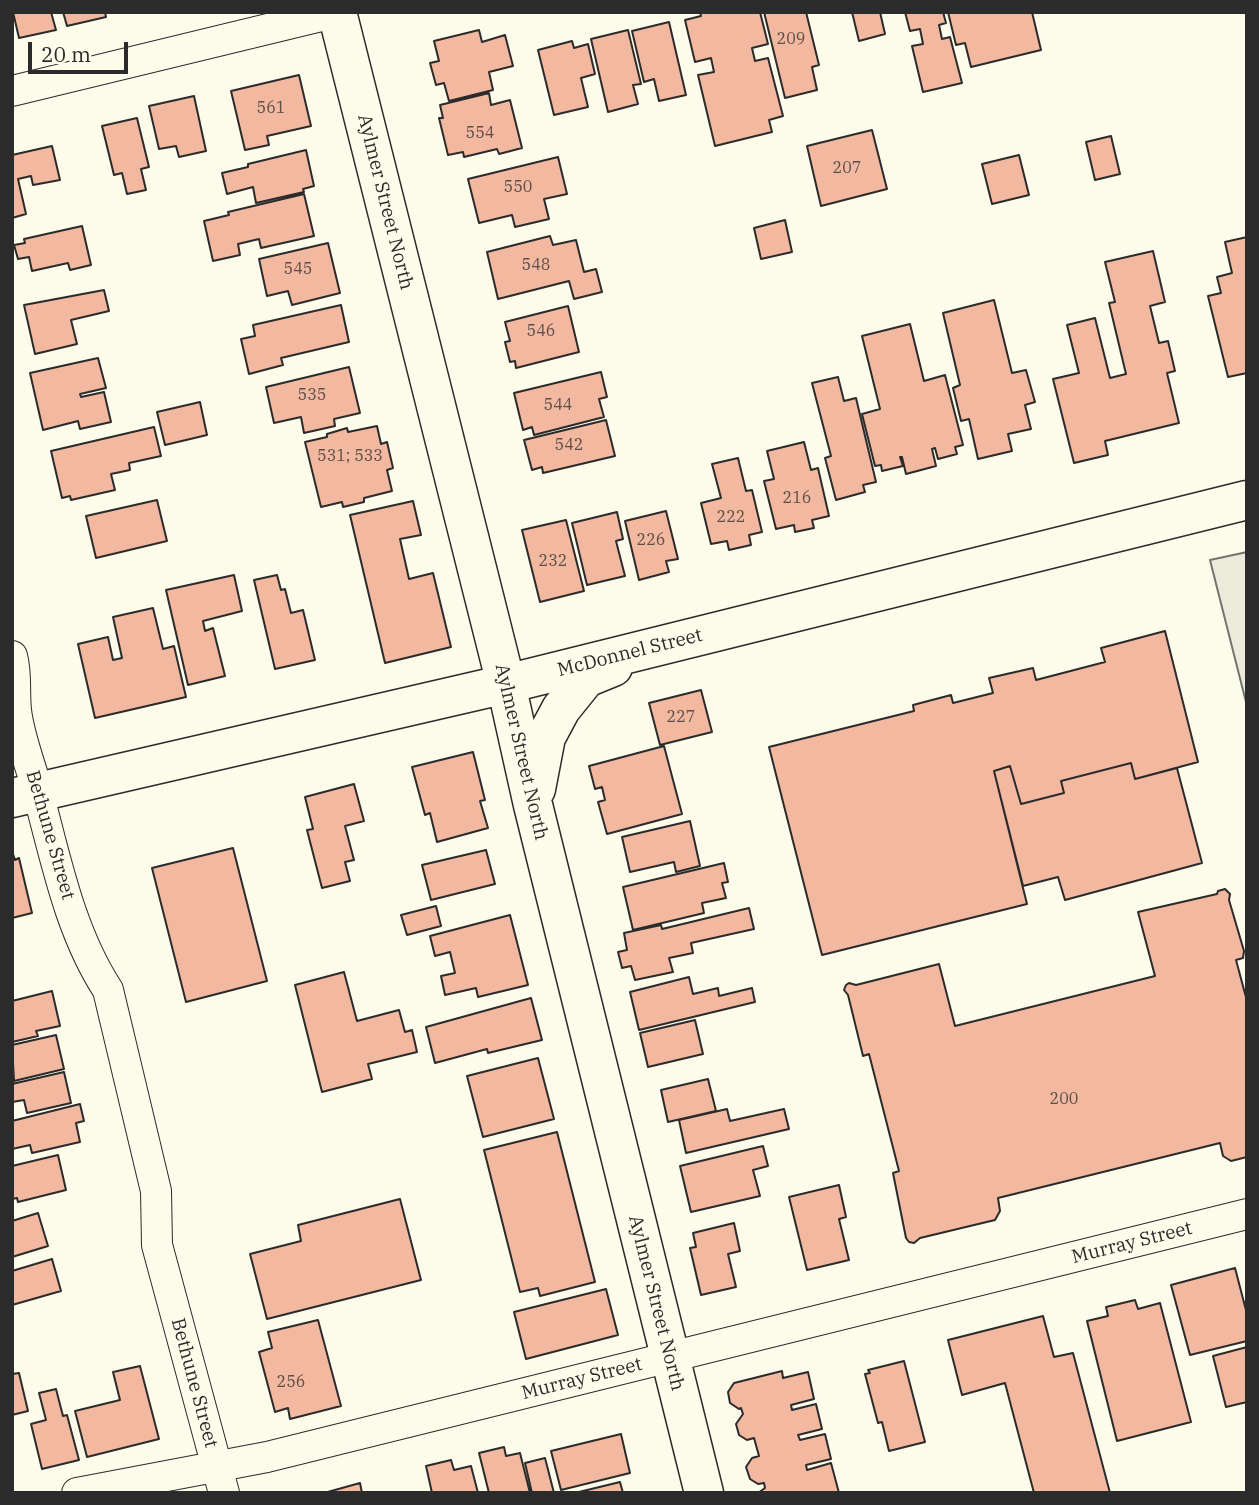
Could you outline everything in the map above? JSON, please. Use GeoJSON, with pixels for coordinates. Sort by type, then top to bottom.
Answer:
{"type":"FeatureCollection","features":[{"type":"Feature","properties":{"kind":"street"},"geometry":{"type":"LineString","coordinates":[[12,91],[338,12]]}},
{"type":"Feature","properties":{"kind":"street","name":"Aylmer Street North"},"geometry":{"type":"LineString","coordinates":[[338,12],[704,1493]]}},
{"type":"Feature","properties":{"kind":"street","name":"McDonnel Street"},"geometry":{"type":"LineString","coordinates":[[25,795],[506,684],[1247,500]]}},
{"type":"Feature","properties":{"kind":"street"},"geometry":{"type":"LineString","coordinates":[[533,805],[546,737],[561,709],[586,678],[673,643]]}},
{"type":"Feature","properties":{"kind":"street","name":"Bethune Street"},"geometry":{"type":"LineString","coordinates":[[14,665],[25,795],[79,937],[108,990],[156,1191],[157,1245],[220,1480]]}},
{"type":"Feature","properties":{"kind":"street","name":"Murray Street"},"geometry":{"type":"LineString","coordinates":[[77,1493],[220,1480],[281,1454],[1247,1214]]}},
{"type":"Feature","properties":{"kind":"shaded area"},"geometry":{"type":"Polygon","coordinates":[[[1247,552],[1247,706],[1210,560],[1247,552]]]}},
{"type":"Feature","properties":{"kind":"building"},"geometry":{"type":"Polygon","coordinates":[[[13,12],[51,12],[56,30],[19,38],[13,12]]]}},
{"type":"Feature","properties":{"kind":"building"},"geometry":{"type":"Polygon","coordinates":[[[63,12],[105,12],[106,17],[67,26],[63,12]]]}},
{"type":"Feature","properties":{"kind":"building"},"geometry":{"type":"Polygon","coordinates":[[[700,12],[760,12],[768,44],[752,48],[755,61],[768,58],[783,116],[769,120],[772,132],[715,146],[698,75],[714,72],[711,58],[695,62],[685,20],[701,16],[700,12]]]}},
{"type":"Feature","properties":{"kind":"building"},"geometry":{"type":"Polygon","coordinates":[[[764,12],[806,12],[819,65],[812,67],[817,90],[785,98],[764,12]]]}},
{"type":"Feature","properties":{"kind":"building"},"geometry":{"type":"Polygon","coordinates":[[[852,12],[880,12],[885,34],[859,41],[852,12]]]}},
{"type":"Feature","properties":{"kind":"building"},"geometry":{"type":"Polygon","coordinates":[[[905,12],[943,12],[946,23],[939,25],[942,39],[950,37],[962,83],[923,92],[912,46],[923,44],[920,29],[910,31],[905,12]]]}},
{"type":"Feature","properties":{"kind":"building"},"geometry":{"type":"Polygon","coordinates":[[[948,12],[1032,12],[1041,50],[971,67],[965,43],[956,45],[948,12]]]}},
{"type":"Feature","properties":{"kind":"building"},"geometry":{"type":"Polygon","coordinates":[[[669,22],[686,95],[659,101],[654,79],[644,82],[632,31],[669,22]]]}},
{"type":"Feature","properties":{"kind":"building"},"geometry":{"type":"Polygon","coordinates":[[[479,30],[482,42],[505,35],[513,66],[489,72],[493,90],[449,101],[444,83],[436,85],[430,63],[439,61],[434,41],[479,30]]]}},
{"type":"Feature","properties":{"kind":"building"},"geometry":{"type":"Polygon","coordinates":[[[628,30],[641,84],[633,85],[638,104],[608,112],[591,39],[628,30]]]}},
{"type":"Feature","properties":{"kind":"building"},"geometry":{"type":"Polygon","coordinates":[[[572,41],[574,48],[588,44],[595,74],[581,78],[588,107],[554,115],[538,50],[572,41]]]}},
{"type":"Feature","properties":{"kind":"building"},"geometry":{"type":"Polygon","coordinates":[[[299,75],[311,126],[267,136],[269,145],[245,150],[231,91],[299,75]]]}},
{"type":"Feature","properties":{"kind":"building"},"geometry":{"type":"Polygon","coordinates":[[[489,93],[491,105],[510,100],[522,148],[499,154],[497,149],[464,157],[463,152],[448,155],[439,118],[443,118],[440,105],[489,93]]]}},
{"type":"Feature","properties":{"kind":"building"},"geometry":{"type":"Polygon","coordinates":[[[194,96],[206,151],[179,157],[176,146],[159,149],[149,106],[194,96]]]}},
{"type":"Feature","properties":{"kind":"building"},"geometry":{"type":"Polygon","coordinates":[[[137,118],[149,167],[141,169],[146,190],[127,194],[122,173],[114,175],[102,126],[137,118]]]}},
{"type":"Feature","properties":{"kind":"building"},"geometry":{"type":"Polygon","coordinates":[[[872,130],[887,189],[821,206],[807,146],[872,130]]]}},
{"type":"Feature","properties":{"kind":"building"},"geometry":{"type":"Polygon","coordinates":[[[1111,136],[1120,174],[1095,180],[1086,142],[1111,136]]]}},
{"type":"Feature","properties":{"kind":"building"},"geometry":{"type":"Polygon","coordinates":[[[52,146],[60,180],[33,185],[31,176],[18,179],[26,214],[12,218],[12,155],[52,146]]]}},
{"type":"Feature","properties":{"kind":"building"},"geometry":{"type":"Polygon","coordinates":[[[306,150],[314,186],[303,189],[304,192],[256,203],[253,187],[227,194],[222,173],[306,150]]]}},
{"type":"Feature","properties":{"kind":"building"},"geometry":{"type":"Polygon","coordinates":[[[1019,155],[1029,195],[992,204],[982,164],[1019,155]]]}},
{"type":"Feature","properties":{"kind":"building"},"geometry":{"type":"Polygon","coordinates":[[[558,157],[567,194],[544,199],[549,219],[515,227],[512,215],[479,223],[468,179],[558,157]]]}},
{"type":"Feature","properties":{"kind":"building"},"geometry":{"type":"Polygon","coordinates":[[[304,194],[314,236],[261,248],[259,239],[238,244],[240,255],[213,261],[204,221],[229,215],[228,212],[304,194]]]}},
{"type":"Feature","properties":{"kind":"building"},"geometry":{"type":"Polygon","coordinates":[[[785,220],[792,252],[761,259],[754,228],[785,220]]]}},
{"type":"Feature","properties":{"kind":"building"},"geometry":{"type":"Polygon","coordinates":[[[82,226],[91,265],[70,270],[68,263],[32,271],[29,257],[18,259],[14,245],[25,243],[24,239],[82,226]]]}},
{"type":"Feature","properties":{"kind":"building"},"geometry":{"type":"Polygon","coordinates":[[[550,236],[553,245],[576,240],[584,272],[596,269],[602,292],[574,299],[569,281],[498,299],[487,252],[550,236]]]}},
{"type":"Feature","properties":{"kind":"building"},"geometry":{"type":"Polygon","coordinates":[[[1247,237],[1247,373],[1228,377],[1208,296],[1221,293],[1217,277],[1232,273],[1225,242],[1247,237]]]}},
{"type":"Feature","properties":{"kind":"building"},"geometry":{"type":"Polygon","coordinates":[[[328,243],[340,293],[292,305],[288,291],[267,296],[259,259],[328,243]]]}},
{"type":"Feature","properties":{"kind":"building"},"geometry":{"type":"Polygon","coordinates":[[[1153,251],[1165,302],[1150,306],[1159,343],[1168,341],[1175,371],[1167,373],[1179,423],[1105,441],[1108,455],[1074,463],[1053,379],[1079,373],[1067,325],[1095,318],[1110,378],[1126,374],[1109,303],[1115,302],[1105,262],[1153,251]]]}},
{"type":"Feature","properties":{"kind":"building"},"geometry":{"type":"Polygon","coordinates":[[[104,290],[109,311],[71,320],[77,344],[35,354],[24,305],[104,290]]]}},
{"type":"Feature","properties":{"kind":"building"},"geometry":{"type":"Polygon","coordinates":[[[994,300],[1012,373],[1026,370],[1035,402],[1025,405],[1031,429],[1008,434],[1012,451],[978,459],[969,419],[961,421],[953,388],[960,385],[943,313],[994,300]]]}},
{"type":"Feature","properties":{"kind":"building"},"geometry":{"type":"Polygon","coordinates":[[[341,305],[349,342],[281,358],[283,365],[249,374],[241,339],[255,336],[253,325],[341,305]]]}},
{"type":"Feature","properties":{"kind":"building"},"geometry":{"type":"Polygon","coordinates":[[[568,306],[579,352],[516,368],[515,361],[510,362],[505,342],[510,341],[505,322],[568,306]]]}},
{"type":"Feature","properties":{"kind":"building"},"geometry":{"type":"Polygon","coordinates":[[[910,324],[924,381],[945,375],[963,445],[955,447],[957,454],[938,459],[935,448],[932,449],[936,466],[906,474],[902,457],[903,466],[882,471],[881,465],[875,466],[862,414],[880,409],[862,336],[910,324]]]}},
{"type":"Feature","properties":{"kind":"building"},"geometry":{"type":"Polygon","coordinates":[[[98,358],[106,388],[80,394],[81,397],[104,392],[111,422],[80,429],[78,421],[43,430],[30,373],[98,358]]]}},
{"type":"Feature","properties":{"kind":"building"},"geometry":{"type":"Polygon","coordinates":[[[349,367],[360,413],[334,419],[335,426],[304,433],[301,417],[274,423],[266,387],[349,367]]]}},
{"type":"Feature","properties":{"kind":"building"},"geometry":{"type":"Polygon","coordinates":[[[601,372],[607,397],[599,399],[604,417],[534,435],[532,427],[523,430],[514,393],[601,372]]]}},
{"type":"Feature","properties":{"kind":"building"},"geometry":{"type":"Polygon","coordinates":[[[838,377],[844,401],[856,398],[876,482],[863,485],[865,492],[836,500],[825,458],[831,456],[812,383],[838,377]]]}},
{"type":"Feature","properties":{"kind":"building"},"geometry":{"type":"Polygon","coordinates":[[[200,402],[207,435],[165,445],[157,412],[200,402]]]}},
{"type":"Feature","properties":{"kind":"building"},"geometry":{"type":"Polygon","coordinates":[[[606,420],[615,456],[543,473],[542,467],[532,470],[524,440],[606,420]]]}},
{"type":"Feature","properties":{"kind":"building"},"geometry":{"type":"Polygon","coordinates":[[[377,426],[381,444],[387,442],[393,468],[387,470],[392,491],[343,507],[342,502],[321,507],[305,442],[327,437],[327,434],[347,428],[348,432],[377,426]]]}},
{"type":"Feature","properties":{"kind":"building"},"geometry":{"type":"Polygon","coordinates":[[[154,427],[161,456],[129,463],[130,470],[111,474],[115,490],[71,500],[70,496],[62,498],[51,451],[154,427]]]}},
{"type":"Feature","properties":{"kind":"building"},"geometry":{"type":"Polygon","coordinates":[[[804,442],[811,470],[818,468],[829,516],[812,520],[814,528],[795,532],[794,525],[776,529],[764,481],[774,479],[767,451],[804,442]]]}},
{"type":"Feature","properties":{"kind":"building"},"geometry":{"type":"Polygon","coordinates":[[[738,458],[746,491],[752,490],[762,532],[749,535],[751,545],[729,550],[727,541],[711,544],[701,503],[721,498],[712,464],[738,458]]]}},
{"type":"Feature","properties":{"kind":"building"},"geometry":{"type":"Polygon","coordinates":[[[157,500],[167,541],[96,558],[86,516],[157,500]]]}},
{"type":"Feature","properties":{"kind":"building"},"geometry":{"type":"Polygon","coordinates":[[[413,501],[421,535],[400,539],[409,579],[433,573],[451,647],[385,663],[350,515],[413,501]]]}},
{"type":"Feature","properties":{"kind":"building"},"geometry":{"type":"Polygon","coordinates":[[[666,511],[678,559],[666,561],[669,572],[639,580],[625,521],[666,511]]]}},
{"type":"Feature","properties":{"kind":"building"},"geometry":{"type":"Polygon","coordinates":[[[617,512],[623,539],[616,541],[625,576],[587,585],[572,523],[617,512]]]}},
{"type":"Feature","properties":{"kind":"building"},"geometry":{"type":"Polygon","coordinates":[[[566,520],[584,591],[540,602],[522,530],[566,520]]]}},
{"type":"Feature","properties":{"kind":"building"},"geometry":{"type":"Polygon","coordinates":[[[234,575],[242,611],[203,621],[205,631],[213,628],[225,676],[188,685],[166,590],[234,575]]]}},
{"type":"Feature","properties":{"kind":"building"},"geometry":{"type":"Polygon","coordinates":[[[277,575],[281,590],[285,589],[291,613],[303,610],[315,660],[275,669],[254,580],[277,575]]]}},
{"type":"Feature","properties":{"kind":"building"},"geometry":{"type":"Polygon","coordinates":[[[153,608],[163,649],[174,646],[186,697],[95,718],[78,644],[108,637],[113,660],[122,658],[113,617],[153,608]]]}},
{"type":"Feature","properties":{"kind":"building"},"geometry":{"type":"Polygon","coordinates":[[[1165,631],[1198,762],[1135,779],[1131,763],[1061,781],[1064,793],[1021,804],[1010,766],[994,771],[1027,904],[822,955],[769,747],[914,711],[913,705],[951,695],[953,703],[993,693],[989,678],[1033,668],[1036,680],[1105,662],[1101,648],[1165,631]]]}},
{"type":"Feature","properties":{"kind":"building"},"geometry":{"type":"Polygon","coordinates":[[[701,690],[712,732],[660,745],[649,703],[701,690]]]}},
{"type":"Feature","properties":{"kind":"building"},"geometry":{"type":"Polygon","coordinates":[[[664,746],[682,814],[607,834],[598,802],[605,800],[602,787],[595,789],[589,766],[664,746]]]}},
{"type":"Feature","properties":{"kind":"building"},"geometry":{"type":"Polygon","coordinates":[[[473,752],[485,800],[480,801],[488,828],[437,842],[430,813],[425,815],[412,767],[473,752]]]}},
{"type":"Feature","properties":{"kind":"building"},"geometry":{"type":"Polygon","coordinates":[[[1131,763],[1135,779],[1177,768],[1202,863],[1065,900],[1058,877],[1023,886],[994,771],[1010,766],[1021,804],[1064,793],[1061,781],[1131,763]]]}},
{"type":"Feature","properties":{"kind":"building"},"geometry":{"type":"Polygon","coordinates":[[[354,784],[364,821],[345,826],[354,860],[345,862],[350,881],[322,888],[307,830],[313,829],[305,797],[354,784]]]}},
{"type":"Feature","properties":{"kind":"building"},"geometry":{"type":"Polygon","coordinates":[[[690,821],[700,866],[676,872],[674,862],[630,872],[622,837],[690,821]]]}},
{"type":"Feature","properties":{"kind":"building"},"geometry":{"type":"Polygon","coordinates":[[[233,848],[267,981],[186,1002],[152,868],[233,848]]]}},
{"type":"Feature","properties":{"kind":"building"},"geometry":{"type":"Polygon","coordinates":[[[486,850],[495,884],[431,900],[422,865],[486,850]]]}},
{"type":"Feature","properties":{"kind":"building"},"geometry":{"type":"Polygon","coordinates":[[[12,851],[15,860],[19,858],[32,913],[12,918],[12,851]]]}},
{"type":"Feature","properties":{"kind":"building"},"geometry":{"type":"Polygon","coordinates":[[[724,863],[728,882],[722,883],[726,898],[702,903],[704,913],[633,930],[623,887],[724,863]]]}},
{"type":"Feature","properties":{"kind":"building"},"geometry":{"type":"Polygon","coordinates":[[[1225,889],[1230,894],[1229,900],[1244,951],[1243,958],[1236,960],[1247,1001],[1247,1157],[1231,1161],[1223,1156],[1220,1143],[998,1198],[1000,1211],[995,1220],[920,1238],[914,1243],[909,1242],[893,1173],[899,1171],[869,1054],[863,1056],[848,995],[844,990],[846,985],[856,985],[939,964],[955,1026],[1155,976],[1138,912],[1217,894],[1225,889]]]}},
{"type":"Feature","properties":{"kind":"building"},"geometry":{"type":"Polygon","coordinates":[[[436,906],[441,926],[407,935],[401,915],[436,906]]]}},
{"type":"Feature","properties":{"kind":"building"},"geometry":{"type":"Polygon","coordinates":[[[749,908],[754,929],[691,943],[693,953],[669,958],[673,972],[635,980],[631,966],[622,968],[618,952],[627,950],[624,933],[661,925],[662,929],[749,908]]]}},
{"type":"Feature","properties":{"kind":"building"},"geometry":{"type":"Polygon","coordinates":[[[510,915],[528,985],[478,997],[476,988],[445,995],[441,976],[455,973],[450,952],[435,956],[430,936],[510,915]]]}},
{"type":"Feature","properties":{"kind":"building"},"geometry":{"type":"Polygon","coordinates":[[[344,972],[357,1021],[399,1010],[405,1032],[412,1030],[417,1052],[368,1064],[372,1079],[322,1092],[295,985],[344,972]]]}},
{"type":"Feature","properties":{"kind":"building"},"geometry":{"type":"Polygon","coordinates":[[[689,977],[693,994],[718,988],[719,996],[752,988],[755,1002],[639,1030],[630,992],[689,977]]]}},
{"type":"Feature","properties":{"kind":"building"},"geometry":{"type":"Polygon","coordinates":[[[52,991],[60,1026],[36,1031],[38,1036],[12,1042],[12,1001],[52,991]]]}},
{"type":"Feature","properties":{"kind":"building"},"geometry":{"type":"Polygon","coordinates":[[[531,998],[542,1040],[488,1053],[487,1049],[435,1063],[426,1027],[531,998]]]}},
{"type":"Feature","properties":{"kind":"building"},"geometry":{"type":"Polygon","coordinates":[[[695,1020],[703,1054],[648,1067],[640,1033],[695,1020]]]}},
{"type":"Feature","properties":{"kind":"building"},"geometry":{"type":"Polygon","coordinates":[[[56,1035],[64,1069],[14,1081],[12,1045],[56,1035]]]}},
{"type":"Feature","properties":{"kind":"building"},"geometry":{"type":"Polygon","coordinates":[[[538,1058],[554,1119],[483,1137],[467,1076],[538,1058]]]}},
{"type":"Feature","properties":{"kind":"building"},"geometry":{"type":"Polygon","coordinates":[[[64,1072],[71,1103],[27,1113],[24,1100],[12,1102],[12,1084],[64,1072]]]}},
{"type":"Feature","properties":{"kind":"building"},"geometry":{"type":"Polygon","coordinates":[[[708,1079],[716,1111],[668,1122],[661,1090],[708,1079]]]}},
{"type":"Feature","properties":{"kind":"building"},"geometry":{"type":"Polygon","coordinates":[[[80,1104],[84,1121],[76,1123],[80,1142],[32,1153],[30,1145],[12,1149],[12,1121],[80,1104]]]}},
{"type":"Feature","properties":{"kind":"building"},"geometry":{"type":"Polygon","coordinates":[[[727,1109],[730,1121],[784,1109],[789,1129],[686,1153],[679,1120],[727,1109]]]}},
{"type":"Feature","properties":{"kind":"building"},"geometry":{"type":"Polygon","coordinates":[[[557,1132],[595,1282],[540,1296],[538,1288],[520,1292],[484,1150],[557,1132]]]}},
{"type":"Feature","properties":{"kind":"building"},"geometry":{"type":"Polygon","coordinates":[[[763,1146],[768,1166],[753,1170],[760,1196],[691,1212],[680,1166],[763,1146]]]}},
{"type":"Feature","properties":{"kind":"building"},"geometry":{"type":"Polygon","coordinates":[[[58,1155],[66,1190],[18,1202],[17,1198],[12,1199],[12,1166],[58,1155]]]}},
{"type":"Feature","properties":{"kind":"building"},"geometry":{"type":"Polygon","coordinates":[[[839,1185],[846,1217],[839,1219],[849,1260],[807,1270],[789,1197],[839,1185]]]}},
{"type":"Feature","properties":{"kind":"building"},"geometry":{"type":"Polygon","coordinates":[[[400,1199],[421,1280],[267,1319],[250,1254],[301,1241],[298,1225],[400,1199]]]}},
{"type":"Feature","properties":{"kind":"building"},"geometry":{"type":"Polygon","coordinates":[[[38,1213],[48,1246],[12,1257],[12,1221],[38,1213]]]}},
{"type":"Feature","properties":{"kind":"building"},"geometry":{"type":"Polygon","coordinates":[[[734,1223],[740,1251],[728,1254],[736,1287],[701,1295],[690,1248],[696,1247],[693,1233],[734,1223]]]}},
{"type":"Feature","properties":{"kind":"building"},"geometry":{"type":"Polygon","coordinates":[[[52,1259],[61,1291],[12,1305],[12,1271],[52,1259]]]}},
{"type":"Feature","properties":{"kind":"building"},"geometry":{"type":"Polygon","coordinates":[[[1235,1268],[1247,1314],[1247,1341],[1190,1355],[1171,1285],[1235,1268]]]}},
{"type":"Feature","properties":{"kind":"building"},"geometry":{"type":"Polygon","coordinates":[[[606,1289],[618,1335],[526,1359],[514,1312],[606,1289]]]}},
{"type":"Feature","properties":{"kind":"building"},"geometry":{"type":"Polygon","coordinates":[[[1135,1300],[1138,1309],[1160,1303],[1191,1422],[1117,1441],[1087,1321],[1108,1316],[1106,1307],[1135,1300]]]}},
{"type":"Feature","properties":{"kind":"building"},"geometry":{"type":"Polygon","coordinates":[[[1043,1316],[1054,1357],[1073,1353],[1110,1493],[1034,1493],[1005,1383],[962,1395],[948,1340],[1043,1316]]]}},
{"type":"Feature","properties":{"kind":"building"},"geometry":{"type":"Polygon","coordinates":[[[318,1320],[341,1406],[290,1419],[288,1408],[275,1412],[259,1352],[272,1348],[268,1332],[318,1320]]]}},
{"type":"Feature","properties":{"kind":"building"},"geometry":{"type":"Polygon","coordinates":[[[1247,1347],[1247,1402],[1226,1407],[1213,1356],[1247,1347]]]}},
{"type":"Feature","properties":{"kind":"building"},"geometry":{"type":"Polygon","coordinates":[[[904,1361],[925,1442],[889,1451],[882,1422],[878,1423],[865,1374],[870,1373],[868,1370],[904,1361]]]}},
{"type":"Feature","properties":{"kind":"building"},"geometry":{"type":"Polygon","coordinates":[[[140,1366],[159,1439],[87,1457],[75,1411],[120,1400],[113,1372],[140,1366]]]}},
{"type":"Feature","properties":{"kind":"building"},"geometry":{"type":"Polygon","coordinates":[[[782,1371],[783,1378],[808,1372],[814,1399],[791,1405],[792,1410],[816,1404],[822,1429],[798,1435],[800,1440],[825,1434],[831,1459],[806,1465],[807,1470],[831,1463],[839,1493],[758,1493],[765,1488],[764,1483],[758,1484],[750,1479],[746,1467],[752,1458],[759,1456],[754,1438],[747,1440],[739,1435],[736,1424],[743,1414],[741,1408],[730,1403],[728,1392],[734,1383],[782,1371]]]}},
{"type":"Feature","properties":{"kind":"building"},"geometry":{"type":"Polygon","coordinates":[[[19,1373],[28,1411],[12,1415],[12,1374],[19,1373]]]}},
{"type":"Feature","properties":{"kind":"building"},"geometry":{"type":"Polygon","coordinates":[[[56,1389],[63,1416],[67,1415],[79,1460],[42,1469],[31,1424],[46,1420],[39,1393],[56,1389]]]}},
{"type":"Feature","properties":{"kind":"building"},"geometry":{"type":"Polygon","coordinates":[[[621,1434],[630,1473],[561,1490],[551,1451],[621,1434]]]}},
{"type":"Feature","properties":{"kind":"building"},"geometry":{"type":"Polygon","coordinates":[[[504,1447],[506,1456],[520,1453],[530,1493],[489,1493],[479,1453],[504,1447]]]}},
{"type":"Feature","properties":{"kind":"building"},"geometry":{"type":"Polygon","coordinates":[[[545,1458],[554,1493],[532,1493],[525,1463],[545,1458]]]}},
{"type":"Feature","properties":{"kind":"building"},"geometry":{"type":"Polygon","coordinates":[[[451,1460],[454,1470],[471,1466],[478,1493],[432,1493],[426,1466],[451,1460]]]}},
{"type":"Feature","properties":{"kind":"building"},"geometry":{"type":"Polygon","coordinates":[[[620,1482],[623,1493],[579,1492],[620,1482]]]}},
{"type":"Feature","properties":{"kind":"building"},"geometry":{"type":"Polygon","coordinates":[[[360,1483],[362,1493],[324,1493],[360,1483]]]}}]}
